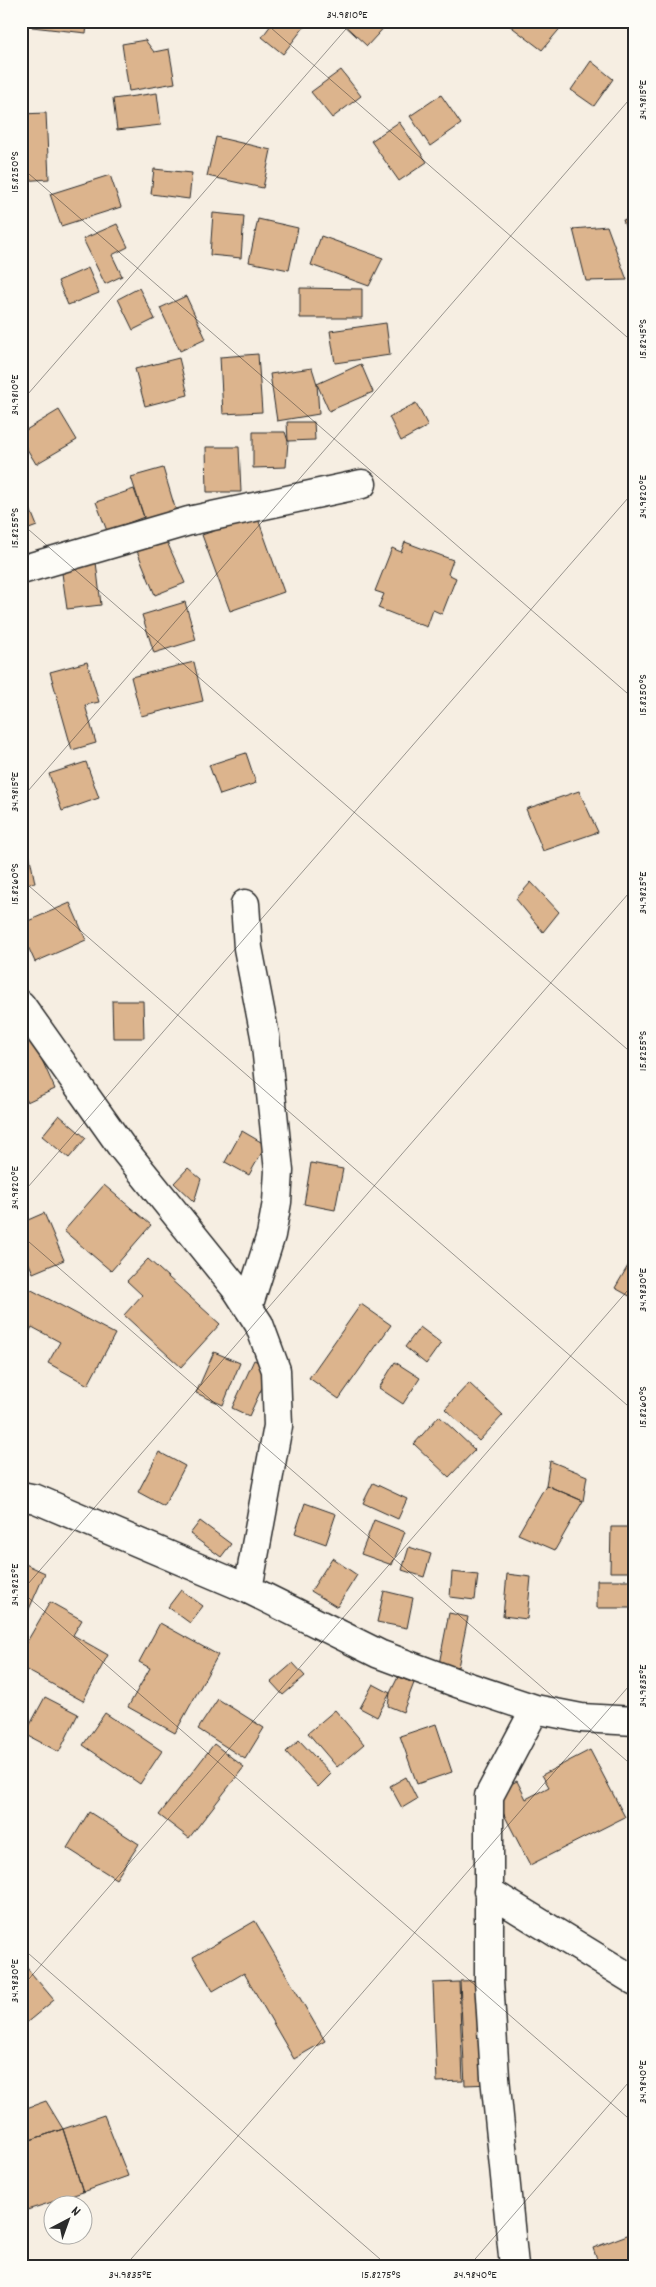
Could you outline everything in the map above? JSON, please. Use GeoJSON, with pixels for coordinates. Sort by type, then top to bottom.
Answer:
{"type":"FeatureCollection","features":[{"type":"Feature","properties":{"kind":"street"},"geometry":{"type":"LineString","coordinates":[[21,570],[189,521],[362,484]]}},
{"type":"Feature","properties":{"kind":"street"},"geometry":{"type":"LineString","coordinates":[[245,904],[248,948],[265,1036],[279,1171],[277,1202],[271,1236],[248,1307]]}},
{"type":"Feature","properties":{"kind":"street"},"geometry":{"type":"LineString","coordinates":[[21,1005],[121,1146],[237,1290],[259,1324],[276,1370],[278,1426],[248,1589]]}},
{"type":"Feature","properties":{"kind":"street"},"geometry":{"type":"LineString","coordinates":[[21,1496],[36,1499],[248,1589],[379,1654],[457,1683],[535,1709],[581,1718],[635,1721]]}},
{"type":"Feature","properties":{"kind":"street"},"geometry":{"type":"LineString","coordinates":[[514,2266],[495,2077],[489,1980],[488,1796],[535,1709]]}},
{"type":"Feature","properties":{"kind":"street"},"geometry":{"type":"LineString","coordinates":[[488,1891],[635,1981]]}},
{"type":"Feature","properties":{"kind":"building"},"geometry":{"type":"Polygon","coordinates":[[[32,21],[88,21],[86,33],[32,27],[32,21]]]}},
{"type":"Feature","properties":{"kind":"building"},"geometry":{"type":"Polygon","coordinates":[[[274,21],[308,22],[283,54],[262,37],[274,21]]]}},
{"type":"Feature","properties":{"kind":"building"},"geometry":{"type":"Polygon","coordinates":[[[340,21],[386,21],[388,23],[367,46],[340,21]]]}},
{"type":"Feature","properties":{"kind":"building"},"geometry":{"type":"Polygon","coordinates":[[[512,21],[557,21],[563,25],[542,50],[509,25],[512,21]]]}},
{"type":"Feature","properties":{"kind":"building"},"geometry":{"type":"Polygon","coordinates":[[[145,40],[154,52],[169,49],[175,83],[129,91],[122,44],[145,40]]]}},
{"type":"Feature","properties":{"kind":"building"},"geometry":{"type":"Polygon","coordinates":[[[591,61],[613,79],[594,106],[571,90],[591,61]]]}},
{"type":"Feature","properties":{"kind":"building"},"geometry":{"type":"Polygon","coordinates":[[[341,70],[361,96],[332,118],[311,92],[341,70]]]}},
{"type":"Feature","properties":{"kind":"building"},"geometry":{"type":"Polygon","coordinates":[[[157,93],[161,125],[117,130],[113,99],[157,93]]]}},
{"type":"Feature","properties":{"kind":"building"},"geometry":{"type":"Polygon","coordinates":[[[441,95],[461,124],[430,146],[410,116],[441,95]]]}},
{"type":"Feature","properties":{"kind":"building"},"geometry":{"type":"Polygon","coordinates":[[[46,113],[49,179],[21,181],[21,114],[46,113]]]}},
{"type":"Feature","properties":{"kind":"building"},"geometry":{"type":"Polygon","coordinates":[[[399,122],[427,162],[399,181],[371,141],[399,122]]]}},
{"type":"Feature","properties":{"kind":"building"},"geometry":{"type":"Polygon","coordinates":[[[216,137],[271,150],[263,188],[207,176],[216,137]]]}},
{"type":"Feature","properties":{"kind":"building"},"geometry":{"type":"Polygon","coordinates":[[[154,169],[192,173],[189,199],[151,194],[154,169]]]}},
{"type":"Feature","properties":{"kind":"building"},"geometry":{"type":"Polygon","coordinates":[[[110,175],[121,207],[61,226],[50,194],[110,175]]]}},
{"type":"Feature","properties":{"kind":"building"},"geometry":{"type":"Polygon","coordinates":[[[213,213],[244,216],[241,258],[210,255],[213,213]]]}},
{"type":"Feature","properties":{"kind":"building"},"geometry":{"type":"Polygon","coordinates":[[[635,217],[635,255],[623,220],[635,217]]]}},
{"type":"Feature","properties":{"kind":"building"},"geometry":{"type":"Polygon","coordinates":[[[258,219],[298,228],[289,270],[249,262],[258,219]]]}},
{"type":"Feature","properties":{"kind":"building"},"geometry":{"type":"Polygon","coordinates":[[[117,224],[128,247],[112,255],[122,276],[105,284],[83,239],[117,224]]]}},
{"type":"Feature","properties":{"kind":"building"},"geometry":{"type":"Polygon","coordinates":[[[607,226],[627,280],[586,281],[573,229],[607,226]]]}},
{"type":"Feature","properties":{"kind":"building"},"geometry":{"type":"Polygon","coordinates":[[[321,236],[383,258],[369,286],[311,265],[321,236]]]}},
{"type":"Feature","properties":{"kind":"building"},"geometry":{"type":"Polygon","coordinates":[[[88,268],[99,293],[68,305],[58,281],[88,268]]]}},
{"type":"Feature","properties":{"kind":"building"},"geometry":{"type":"Polygon","coordinates":[[[139,288],[155,319],[133,330],[118,299],[139,288]]]}},
{"type":"Feature","properties":{"kind":"building"},"geometry":{"type":"Polygon","coordinates":[[[300,288],[362,289],[362,318],[300,318],[300,288]]]}},
{"type":"Feature","properties":{"kind":"building"},"geometry":{"type":"Polygon","coordinates":[[[186,296],[206,339],[180,351],[160,308],[186,296]]]}},
{"type":"Feature","properties":{"kind":"building"},"geometry":{"type":"Polygon","coordinates":[[[386,323],[390,355],[335,363],[330,331],[386,323]]]}},
{"type":"Feature","properties":{"kind":"building"},"geometry":{"type":"Polygon","coordinates":[[[258,354],[262,412],[223,414],[220,357],[258,354]]]}},
{"type":"Feature","properties":{"kind":"building"},"geometry":{"type":"Polygon","coordinates":[[[179,358],[188,395],[145,406],[135,369],[179,358]]]}},
{"type":"Feature","properties":{"kind":"building"},"geometry":{"type":"Polygon","coordinates":[[[361,364],[373,392],[329,411],[317,384],[361,364]]]}},
{"type":"Feature","properties":{"kind":"building"},"geometry":{"type":"Polygon","coordinates":[[[312,368],[317,384],[319,414],[277,421],[270,374],[312,368]]]}},
{"type":"Feature","properties":{"kind":"building"},"geometry":{"type":"Polygon","coordinates":[[[416,403],[428,426],[401,441],[389,417],[416,403]]]}},
{"type":"Feature","properties":{"kind":"building"},"geometry":{"type":"Polygon","coordinates":[[[59,410],[77,440],[36,464],[21,439],[21,433],[59,410]]]}},
{"type":"Feature","properties":{"kind":"building"},"geometry":{"type":"Polygon","coordinates":[[[287,422],[314,422],[315,440],[288,441],[287,422]]]}},
{"type":"Feature","properties":{"kind":"building"},"geometry":{"type":"Polygon","coordinates":[[[253,432],[285,432],[288,441],[286,467],[253,468],[253,432]]]}},
{"type":"Feature","properties":{"kind":"building"},"geometry":{"type":"Polygon","coordinates":[[[206,447],[239,447],[241,492],[207,492],[206,447]]]}},
{"type":"Feature","properties":{"kind":"building"},"geometry":{"type":"Polygon","coordinates":[[[163,468],[176,511],[143,521],[144,517],[131,477],[163,468]]]}},
{"type":"Feature","properties":{"kind":"building"},"geometry":{"type":"Polygon","coordinates":[[[134,489],[144,517],[107,531],[96,502],[134,489]]]}},
{"type":"Feature","properties":{"kind":"building"},"geometry":{"type":"Polygon","coordinates":[[[24,494],[37,526],[21,532],[21,495],[24,494]]]}},
{"type":"Feature","properties":{"kind":"building"},"geometry":{"type":"Polygon","coordinates":[[[257,516],[284,592],[230,611],[202,535],[257,516]]]}},
{"type":"Feature","properties":{"kind":"building"},"geometry":{"type":"Polygon","coordinates":[[[164,535],[185,583],[155,595],[135,546],[164,535]]]}},
{"type":"Feature","properties":{"kind":"building"},"geometry":{"type":"Polygon","coordinates":[[[405,542],[453,560],[448,574],[456,578],[442,614],[433,610],[427,627],[378,608],[384,594],[375,591],[392,548],[401,552],[405,542]]]}},
{"type":"Feature","properties":{"kind":"building"},"geometry":{"type":"Polygon","coordinates":[[[96,562],[101,605],[67,609],[61,566],[96,562]]]}},
{"type":"Feature","properties":{"kind":"building"},"geometry":{"type":"Polygon","coordinates":[[[185,602],[196,640],[154,653],[142,615],[185,602]]]}},
{"type":"Feature","properties":{"kind":"building"},"geometry":{"type":"Polygon","coordinates":[[[87,662],[99,702],[85,705],[96,743],[72,750],[50,672],[87,662]]]}},
{"type":"Feature","properties":{"kind":"building"},"geometry":{"type":"Polygon","coordinates":[[[194,662],[203,701],[141,716],[131,677],[194,662]]]}},
{"type":"Feature","properties":{"kind":"building"},"geometry":{"type":"Polygon","coordinates":[[[246,753],[256,783],[220,795],[209,765],[246,753]]]}},
{"type":"Feature","properties":{"kind":"building"},"geometry":{"type":"Polygon","coordinates":[[[86,762],[99,798],[62,811],[49,774],[86,762]]]}},
{"type":"Feature","properties":{"kind":"building"},"geometry":{"type":"Polygon","coordinates":[[[579,791],[598,832],[543,851],[526,809],[579,791]]]}},
{"type":"Feature","properties":{"kind":"building"},"geometry":{"type":"Polygon","coordinates":[[[29,853],[35,883],[21,885],[21,854],[29,853]]]}},
{"type":"Feature","properties":{"kind":"building"},"geometry":{"type":"Polygon","coordinates":[[[531,882],[559,912],[543,932],[516,899],[531,882]]]}},
{"type":"Feature","properties":{"kind":"building"},"geometry":{"type":"Polygon","coordinates":[[[70,903],[86,940],[35,962],[21,931],[21,924],[70,903]]]}},
{"type":"Feature","properties":{"kind":"building"},"geometry":{"type":"Polygon","coordinates":[[[112,1001],[143,1001],[144,1038],[113,1038],[112,1001]]]}},
{"type":"Feature","properties":{"kind":"building"},"geometry":{"type":"Polygon","coordinates":[[[30,1033],[55,1089],[27,1102],[21,1089],[21,1037],[30,1033]]]}},
{"type":"Feature","properties":{"kind":"building"},"geometry":{"type":"Polygon","coordinates":[[[59,1115],[86,1138],[69,1158],[42,1136],[59,1115]]]}},
{"type":"Feature","properties":{"kind":"building"},"geometry":{"type":"Polygon","coordinates":[[[242,1131],[266,1145],[249,1175],[225,1162],[242,1131]]]}},
{"type":"Feature","properties":{"kind":"building"},"geometry":{"type":"Polygon","coordinates":[[[311,1163],[343,1169],[335,1210],[304,1204],[311,1163]]]}},
{"type":"Feature","properties":{"kind":"building"},"geometry":{"type":"Polygon","coordinates":[[[188,1168],[201,1179],[194,1202],[174,1183],[188,1168]]]}},
{"type":"Feature","properties":{"kind":"building"},"geometry":{"type":"Polygon","coordinates":[[[104,1185],[151,1225],[111,1271],[64,1231],[104,1185]]]}},
{"type":"Feature","properties":{"kind":"building"},"geometry":{"type":"Polygon","coordinates":[[[44,1213],[64,1260],[33,1273],[21,1245],[21,1223],[44,1213]]]}},
{"type":"Feature","properties":{"kind":"building"},"geometry":{"type":"Polygon","coordinates":[[[635,1254],[635,1299],[615,1288],[635,1254]]]}},
{"type":"Feature","properties":{"kind":"building"},"geometry":{"type":"Polygon","coordinates":[[[148,1259],[220,1324],[181,1367],[124,1315],[142,1295],[127,1281],[148,1259]]]}},
{"type":"Feature","properties":{"kind":"building"},"geometry":{"type":"Polygon","coordinates":[[[24,1286],[115,1334],[88,1385],[48,1363],[60,1342],[32,1327],[21,1347],[21,1291],[24,1286]]]}},
{"type":"Feature","properties":{"kind":"building"},"geometry":{"type":"Polygon","coordinates":[[[361,1304],[391,1325],[339,1399],[309,1378],[361,1304]]]}},
{"type":"Feature","properties":{"kind":"building"},"geometry":{"type":"Polygon","coordinates":[[[420,1327],[441,1343],[426,1364],[405,1347],[420,1327]]]}},
{"type":"Feature","properties":{"kind":"building"},"geometry":{"type":"Polygon","coordinates":[[[214,1352],[240,1363],[223,1405],[196,1393],[214,1352]]]}},
{"type":"Feature","properties":{"kind":"building"},"geometry":{"type":"Polygon","coordinates":[[[254,1360],[271,1368],[249,1416],[232,1408],[254,1360]]]}},
{"type":"Feature","properties":{"kind":"building"},"geometry":{"type":"Polygon","coordinates":[[[395,1362],[420,1378],[403,1404],[379,1388],[395,1362]]]}},
{"type":"Feature","properties":{"kind":"building"},"geometry":{"type":"Polygon","coordinates":[[[469,1383],[503,1415],[479,1441],[445,1409],[469,1383]]]}},
{"type":"Feature","properties":{"kind":"building"},"geometry":{"type":"Polygon","coordinates":[[[439,1416],[475,1450],[449,1477],[414,1444],[439,1416]]]}},
{"type":"Feature","properties":{"kind":"building"},"geometry":{"type":"Polygon","coordinates":[[[159,1452],[185,1466],[164,1506],[138,1492],[159,1452]]]}},
{"type":"Feature","properties":{"kind":"building"},"geometry":{"type":"Polygon","coordinates":[[[550,1461],[587,1476],[583,1501],[546,1485],[550,1461]]]}},
{"type":"Feature","properties":{"kind":"building"},"geometry":{"type":"Polygon","coordinates":[[[373,1483],[407,1499],[398,1519],[363,1503],[373,1483]]]}},
{"type":"Feature","properties":{"kind":"building"},"geometry":{"type":"Polygon","coordinates":[[[546,1485],[583,1501],[555,1550],[518,1534],[546,1485]]]}},
{"type":"Feature","properties":{"kind":"building"},"geometry":{"type":"Polygon","coordinates":[[[305,1503],[336,1514],[326,1544],[295,1533],[305,1503]]]}},
{"type":"Feature","properties":{"kind":"building"},"geometry":{"type":"Polygon","coordinates":[[[374,1520],[405,1532],[392,1565],[361,1554],[374,1520]]]}},
{"type":"Feature","properties":{"kind":"building"},"geometry":{"type":"Polygon","coordinates":[[[200,1521],[231,1544],[221,1557],[190,1534],[200,1521]]]}},
{"type":"Feature","properties":{"kind":"building"},"geometry":{"type":"Polygon","coordinates":[[[611,1527],[635,1527],[635,1572],[610,1572],[611,1527]]]}},
{"type":"Feature","properties":{"kind":"building"},"geometry":{"type":"Polygon","coordinates":[[[409,1547],[431,1554],[424,1577],[402,1570],[409,1547]]]}},
{"type":"Feature","properties":{"kind":"building"},"geometry":{"type":"Polygon","coordinates":[[[332,1558],[357,1575],[337,1607],[311,1591],[332,1558]]]}},
{"type":"Feature","properties":{"kind":"building"},"geometry":{"type":"Polygon","coordinates":[[[21,1562],[45,1573],[26,1616],[21,1614],[21,1562]]]}},
{"type":"Feature","properties":{"kind":"building"},"geometry":{"type":"Polygon","coordinates":[[[452,1572],[478,1575],[475,1600],[450,1597],[452,1572]]]}},
{"type":"Feature","properties":{"kind":"building"},"geometry":{"type":"Polygon","coordinates":[[[507,1574],[531,1577],[527,1619],[503,1616],[507,1574]]]}},
{"type":"Feature","properties":{"kind":"building"},"geometry":{"type":"Polygon","coordinates":[[[597,1580],[635,1580],[635,1608],[597,1608],[597,1580]]]}},
{"type":"Feature","properties":{"kind":"building"},"geometry":{"type":"Polygon","coordinates":[[[181,1590],[203,1606],[190,1623],[168,1607],[181,1590]]]}},
{"type":"Feature","properties":{"kind":"building"},"geometry":{"type":"Polygon","coordinates":[[[384,1591],[413,1598],[407,1628],[377,1622],[384,1591]]]}},
{"type":"Feature","properties":{"kind":"building"},"geometry":{"type":"Polygon","coordinates":[[[50,1602],[82,1620],[73,1635],[108,1655],[83,1701],[21,1667],[21,1652],[50,1602]]]}},
{"type":"Feature","properties":{"kind":"building"},"geometry":{"type":"Polygon","coordinates":[[[449,1613],[468,1617],[458,1667],[439,1664],[449,1613]]]}},
{"type":"Feature","properties":{"kind":"building"},"geometry":{"type":"Polygon","coordinates":[[[160,1623],[218,1655],[175,1733],[128,1707],[150,1668],[139,1662],[160,1623]]]}},
{"type":"Feature","properties":{"kind":"building"},"geometry":{"type":"Polygon","coordinates":[[[293,1663],[305,1676],[283,1695],[271,1682],[293,1663]]]}},
{"type":"Feature","properties":{"kind":"building"},"geometry":{"type":"Polygon","coordinates":[[[398,1677],[414,1683],[403,1712],[388,1706],[390,1693],[398,1677]]]}},
{"type":"Feature","properties":{"kind":"building"},"geometry":{"type":"Polygon","coordinates":[[[373,1684],[390,1693],[377,1717],[360,1708],[373,1684]]]}},
{"type":"Feature","properties":{"kind":"building"},"geometry":{"type":"Polygon","coordinates":[[[45,1697],[78,1714],[59,1752],[25,1734],[45,1697]]]}},
{"type":"Feature","properties":{"kind":"building"},"geometry":{"type":"Polygon","coordinates":[[[218,1699],[264,1728],[245,1759],[198,1729],[218,1699]]]}},
{"type":"Feature","properties":{"kind":"building"},"geometry":{"type":"Polygon","coordinates":[[[335,1710],[364,1744],[337,1767],[308,1733],[335,1710]]]}},
{"type":"Feature","properties":{"kind":"building"},"geometry":{"type":"Polygon","coordinates":[[[105,1713],[162,1751],[140,1784],[83,1745],[105,1713]]]}},
{"type":"Feature","properties":{"kind":"building"},"geometry":{"type":"Polygon","coordinates":[[[436,1724],[452,1772],[417,1784],[400,1736],[436,1724]]]}},
{"type":"Feature","properties":{"kind":"building"},"geometry":{"type":"Polygon","coordinates":[[[299,1740],[331,1774],[318,1787],[286,1752],[299,1740]]]}},
{"type":"Feature","properties":{"kind":"building"},"geometry":{"type":"Polygon","coordinates":[[[214,1744],[244,1767],[189,1838],[159,1815],[214,1744]]]}},
{"type":"Feature","properties":{"kind":"building"},"geometry":{"type":"Polygon","coordinates":[[[590,1750],[625,1817],[530,1865],[493,1793],[517,1781],[526,1799],[549,1787],[542,1775],[590,1750]]]}},
{"type":"Feature","properties":{"kind":"building"},"geometry":{"type":"Polygon","coordinates":[[[406,1777],[417,1799],[402,1808],[390,1786],[406,1777]]]}},
{"type":"Feature","properties":{"kind":"building"},"geometry":{"type":"Polygon","coordinates":[[[89,1812],[139,1844],[116,1879],[67,1848],[89,1812]]]}},
{"type":"Feature","properties":{"kind":"building"},"geometry":{"type":"Polygon","coordinates":[[[255,1921],[325,2041],[294,2059],[244,1973],[213,1991],[193,1957],[255,1921]]]}},
{"type":"Feature","properties":{"kind":"building"},"geometry":{"type":"Polygon","coordinates":[[[21,1961],[54,2000],[25,2024],[21,2020],[21,1961]]]}},
{"type":"Feature","properties":{"kind":"building"},"geometry":{"type":"Polygon","coordinates":[[[489,1980],[493,2084],[465,2085],[460,1981],[489,1980]]]}},
{"type":"Feature","properties":{"kind":"building"},"geometry":{"type":"Polygon","coordinates":[[[459,1982],[463,2081],[437,2082],[433,1983],[459,1982]]]}},
{"type":"Feature","properties":{"kind":"building"},"geometry":{"type":"Polygon","coordinates":[[[46,2101],[63,2129],[21,2143],[21,2110],[46,2101]]]}},
{"type":"Feature","properties":{"kind":"building"},"geometry":{"type":"Polygon","coordinates":[[[104,2115],[128,2176],[83,2192],[63,2129],[104,2115]]]}},
{"type":"Feature","properties":{"kind":"building"},"geometry":{"type":"Polygon","coordinates":[[[63,2129],[83,2192],[77,2194],[42,2194],[42,2205],[21,2212],[21,2143],[63,2129]]]}},
{"type":"Feature","properties":{"kind":"building"},"geometry":{"type":"Polygon","coordinates":[[[635,2232],[635,2266],[599,2266],[593,2248],[635,2232]]]}}]}
